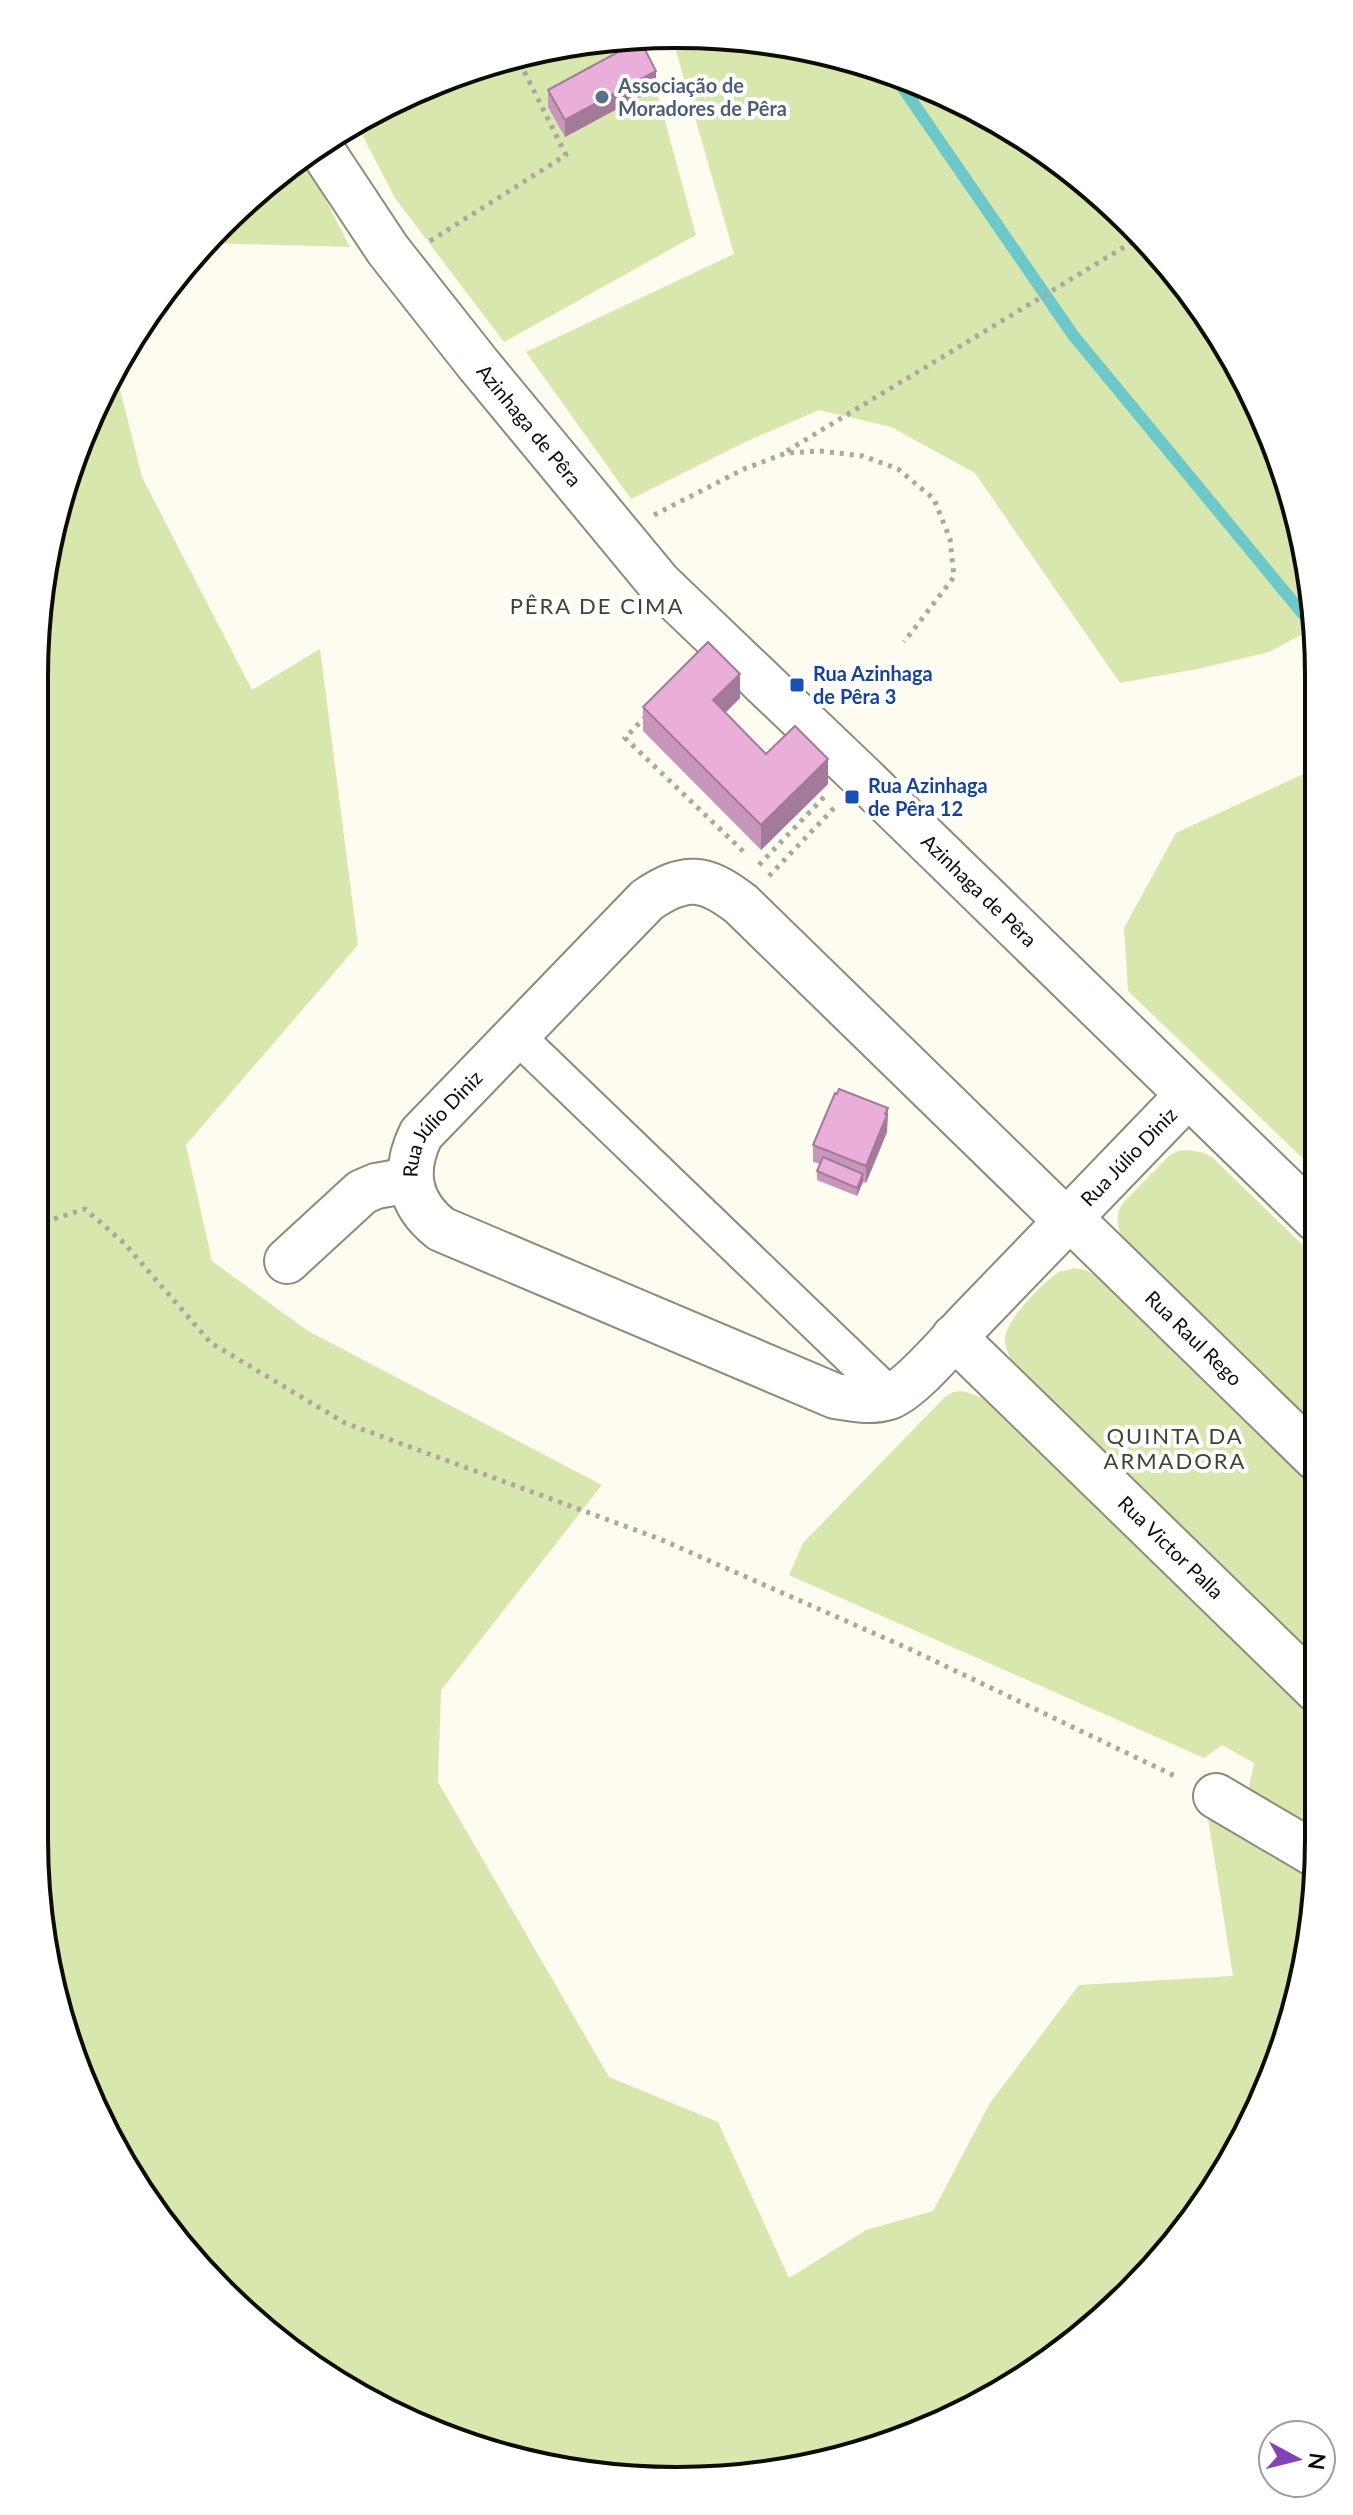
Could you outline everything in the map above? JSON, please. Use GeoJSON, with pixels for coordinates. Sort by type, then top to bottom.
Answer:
{"type":"FeatureCollection","features":[{"type":"Feature","properties":{"kind":"street","name":"Azinhaga de Pêra"},"geometry":{"type":"LineString","coordinates":[[325,155],[388,250],[659,583],[852,787],[1188,1095],[1305,1208]]}},
{"type":"Feature","properties":{"kind":"street","name":"Rua Júlio Diniz"},"geometry":{"type":"LineString","coordinates":[[1070,1218],[1053,1208],[741,904],[721,889],[700,882],[683,882],[664,888],[647,900],[421,1134],[413,1150],[410,1180],[418,1206],[441,1229],[835,1396],[864,1401],[891,1396],[916,1377],[1070,1218],[1188,1095]]}},
{"type":"Feature","properties":{"kind":"street"},"geometry":{"type":"LineString","coordinates":[[516,1035],[891,1396]]}},
{"type":"Feature","properties":{"kind":"street"},"geometry":{"type":"LineString","coordinates":[[287,1261],[362,1192],[376,1186],[410,1180]]}},
{"type":"Feature","properties":{"kind":"street","name":"Rua Raul Rego"},"geometry":{"type":"LineString","coordinates":[[1070,1218],[1305,1447]]}},
{"type":"Feature","properties":{"kind":"street","name":"Rua Victor Palla"},"geometry":{"type":"LineString","coordinates":[[954,1337],[1305,1678]]}},
{"type":"Feature","properties":{"kind":"street"},"geometry":{"type":"LineString","coordinates":[[1202,1789],[1305,1848]]}},
{"type":"Feature","properties":{"kind":"path"},"geometry":{"type":"LineString","coordinates":[[428,242],[566,155],[524,67]]}},
{"type":"Feature","properties":{"kind":"path"},"geometry":{"type":"LineString","coordinates":[[779,455],[1131,243]]}},
{"type":"Feature","properties":{"kind":"path"},"geometry":{"type":"LineString","coordinates":[[617,533],[744,469],[786,453],[820,451],[863,456],[898,469],[934,499],[950,539],[954,577],[904,642]]}},
{"type":"Feature","properties":{"kind":"path"},"geometry":{"type":"LineString","coordinates":[[656,706],[625,738],[759,866],[825,795],[852,787]]}},
{"type":"Feature","properties":{"kind":"path"},"geometry":{"type":"LineString","coordinates":[[741,904],[852,787]]}},
{"type":"Feature","properties":{"kind":"path"},"geometry":{"type":"LineString","coordinates":[[48,1221],[85,1209],[124,1243],[211,1343],[345,1423],[660,1539],[914,1651],[1202,1789]]}},
{"type":"Feature","properties":{"kind":"green space"},"geometry":{"type":"Polygon","coordinates":[[[675,48],[759,53],[839,69],[879,81],[954,113],[1026,154],[1091,204],[1121,232],[1175,294],[1221,362],[1272,474],[1293,554],[1304,633],[1269,652],[1120,683],[975,473],[891,427],[819,410],[745,442],[631,499],[526,352],[734,254],[675,48]]]}},
{"type":"Feature","properties":{"kind":"green space"},"geometry":{"type":"Polygon","coordinates":[[[638,49],[656,88],[696,235],[504,342],[395,198],[362,132],[474,81],[554,60],[638,49]]]}},
{"type":"Feature","properties":{"kind":"green space"},"geometry":{"type":"Polygon","coordinates":[[[309,167],[350,247],[221,243],[262,204],[309,167]]]}},
{"type":"Feature","properties":{"kind":"green space"},"geometry":{"type":"Polygon","coordinates":[[[119,388],[142,477],[252,690],[320,649],[358,945],[186,1145],[212,1261],[308,1331],[602,1485],[441,1690],[438,1782],[609,2077],[718,2122],[789,2278],[866,2230],[933,2211],[990,2103],[1079,1985],[1233,1976],[1207,1812],[1304,1870],[1300,1921],[1284,2001],[1272,2041],[1240,2116],[1199,2188],[1149,2253],[1121,2283],[1091,2311],[1026,2361],[991,2383],[917,2419],[839,2446],[759,2462],[718,2466],[635,2466],[594,2462],[514,2446],[436,2419],[362,2383],[327,2361],[262,2311],[232,2283],[178,2221],[132,2153],[81,2041],[60,1961],[49,1880],[49,635],[53,594],[69,514],[81,474],[119,388]]]}},
{"type":"Feature","properties":{"kind":"green space"},"geometry":{"type":"Polygon","coordinates":[[[1305,773],[1305,1160],[1128,991],[1124,928],[1176,833],[1305,773]]]}},
{"type":"Feature","properties":{"kind":"green space"},"geometry":{"type":"Polygon","coordinates":[[[1178,1151],[1205,1153],[1213,1158],[1305,1247],[1305,1414],[1122,1237],[1118,1220],[1122,1204],[1169,1156],[1178,1151]]]}},
{"type":"Feature","properties":{"kind":"green space"},"geometry":{"type":"Polygon","coordinates":[[[1074,1268],[1086,1270],[1097,1277],[1305,1479],[1305,1645],[1014,1363],[1005,1343],[1007,1331],[1027,1301],[1061,1271],[1074,1268]]]}},
{"type":"Feature","properties":{"kind":"green space"},"geometry":{"type":"Polygon","coordinates":[[[963,1391],[983,1398],[1305,1711],[1305,1822],[1249,1788],[1254,1763],[1222,1745],[1204,1758],[789,1575],[803,1543],[953,1392],[963,1391]]]}},
{"type":"Feature","properties":{"kind":"building"},"geometry":{"type":"Polygon","coordinates":[[[645,49],[656,71],[565,120],[548,90],[621,50],[645,49]]]}},
{"type":"Feature","properties":{"kind":"building"},"geometry":{"type":"Polygon","coordinates":[[[708,642],[740,674],[713,700],[766,754],[795,726],[828,759],[761,825],[643,707],[708,642]]]}},
{"type":"Feature","properties":{"kind":"building"},"geometry":{"type":"Polygon","coordinates":[[[839,1089],[888,1108],[866,1166],[813,1145],[839,1089]]]}},
{"type":"Feature","properties":{"kind":"building"},"geometry":{"type":"Polygon","coordinates":[[[823,1157],[863,1174],[857,1188],[817,1171],[823,1157]]]}},
{"type":"Feature","properties":{"kind":"waterway"},"geometry":{"type":"LineString","coordinates":[[905,91],[1073,335],[1302,613]]}},
{"type":"Feature","properties":{"kind":"place","name":"Associação de Moradores de Pêra"},"geometry":{"type":"Point","coordinates":[602,97]}},
{"type":"Feature","properties":{"kind":"place","name":"Rua Azinhaga de Pêra 3"},"geometry":{"type":"Point","coordinates":[797,685]}},
{"type":"Feature","properties":{"kind":"place","name":"Rua Azinhaga de Pêra 12"},"geometry":{"type":"Point","coordinates":[852,797]}},
{"type":"Feature","properties":{"kind":"district","name":"PÊRA DE CIMA"},"geometry":{"type":"Point","coordinates":[597,606]}},
{"type":"Feature","properties":{"kind":"district","name":"QUINTA DA ARMADORA"},"geometry":{"type":"Point","coordinates":[1175,1448]}}]}
